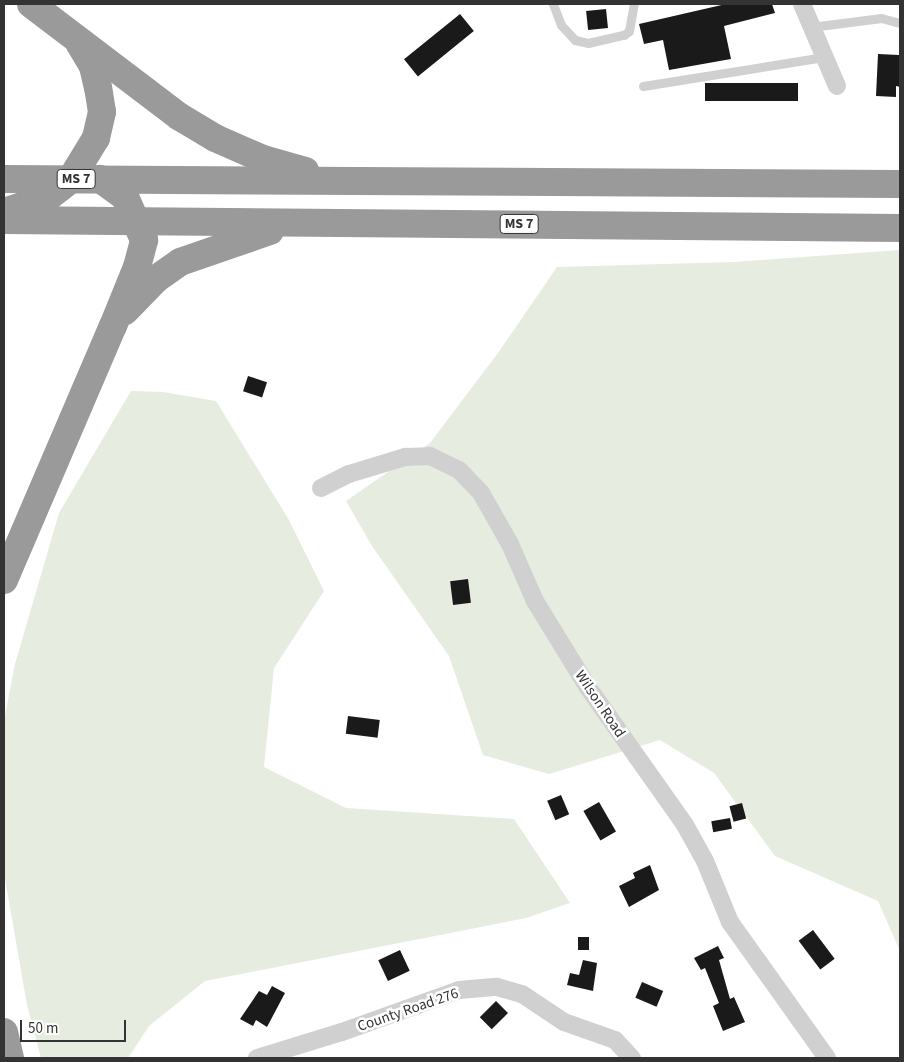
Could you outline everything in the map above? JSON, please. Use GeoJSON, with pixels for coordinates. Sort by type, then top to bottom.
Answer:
{"type":"FeatureCollection","features":[{"type":"Feature","properties":{"kind":"highway"},"geometry":{"type":"LineString","coordinates":[[31,4],[180,117],[215,138],[302,171],[393,180]]}},
{"type":"Feature","properties":{"kind":"highway"},"geometry":{"type":"LineString","coordinates":[[4,212],[47,198],[71,179],[96,138],[102,112],[93,66],[76,37]]}},
{"type":"Feature","properties":{"kind":"highway","name":"MS 7"},"geometry":{"type":"LineString","coordinates":[[4,179],[900,184]]}},
{"type":"Feature","properties":{"kind":"highway"},"geometry":{"type":"LineString","coordinates":[[4,580],[113,326],[137,267],[144,240],[138,221],[125,197],[100,179]]}},
{"type":"Feature","properties":{"kind":"highway","name":"MS 7"},"geometry":{"type":"LineString","coordinates":[[4,220],[900,228]]}},
{"type":"Feature","properties":{"kind":"highway"},"geometry":{"type":"LineString","coordinates":[[113,326],[134,300],[180,262],[255,234],[309,222]]}},
{"type":"Feature","properties":{"kind":"highway"},"geometry":{"type":"LineString","coordinates":[[4,1032],[10,1058]]}},
{"type":"Feature","properties":{"kind":"street"},"geometry":{"type":"LineString","coordinates":[[802,4],[810,27],[837,86]]}},
{"type":"Feature","properties":{"kind":"street","name":"Wilson Road"},"geometry":{"type":"LineString","coordinates":[[321,488],[349,474],[405,456],[430,456],[459,470],[480,493],[510,544],[535,601],[587,686],[685,825],[705,860],[730,922],[827,1058]]}},
{"type":"Feature","properties":{"kind":"street","name":"County Road 276"},"geometry":{"type":"LineString","coordinates":[[257,1058],[342,1032],[459,990],[497,987],[522,994],[564,1022],[615,1040],[632,1058]]}},
{"type":"Feature","properties":{"kind":"lane"},"geometry":{"type":"LineString","coordinates":[[553,4],[561,25],[576,40],[588,43],[624,35],[629,31],[634,4]]}},
{"type":"Feature","properties":{"kind":"lane"},"geometry":{"type":"LineString","coordinates":[[810,27],[881,18],[900,23]]}},
{"type":"Feature","properties":{"kind":"lane"},"geometry":{"type":"LineString","coordinates":[[643,86],[824,57]]}},
{"type":"Feature","properties":{"kind":"shaded area"},"geometry":{"type":"Polygon","coordinates":[[[900,250],[900,951],[878,901],[775,856],[714,773],[660,740],[549,774],[483,755],[449,656],[372,546],[346,501],[430,443],[498,353],[557,267],[734,262],[900,250]]]}},
{"type":"Feature","properties":{"kind":"shaded area"},"geometry":{"type":"Polygon","coordinates":[[[131,391],[163,392],[216,401],[289,520],[324,591],[274,668],[264,767],[346,808],[514,819],[570,903],[526,918],[205,981],[149,1026],[128,1058],[41,1058],[27,1005],[4,873],[4,721],[15,664],[59,513],[131,391]]]}},
{"type":"Feature","properties":{"kind":"building"},"geometry":{"type":"Polygon","coordinates":[[[726,4],[772,4],[775,13],[724,26],[731,59],[669,70],[663,40],[644,44],[639,24],[726,4]]]}},
{"type":"Feature","properties":{"kind":"building"},"geometry":{"type":"Polygon","coordinates":[[[606,9],[608,28],[588,30],[586,11],[606,9]]]}},
{"type":"Feature","properties":{"kind":"building"},"geometry":{"type":"Polygon","coordinates":[[[460,14],[474,31],[418,76],[404,59],[460,14]]]}},
{"type":"Feature","properties":{"kind":"building"},"geometry":{"type":"Polygon","coordinates":[[[878,54],[899,55],[900,87],[896,86],[896,97],[876,96],[878,54]]]}},
{"type":"Feature","properties":{"kind":"building"},"geometry":{"type":"Polygon","coordinates":[[[705,83],[798,83],[798,101],[705,101],[705,83]]]}},
{"type":"Feature","properties":{"kind":"building"},"geometry":{"type":"Polygon","coordinates":[[[248,376],[267,382],[262,397],[243,391],[248,376]]]}},
{"type":"Feature","properties":{"kind":"building"},"geometry":{"type":"Polygon","coordinates":[[[468,579],[471,603],[453,605],[450,581],[468,579]]]}},
{"type":"Feature","properties":{"kind":"building"},"geometry":{"type":"Polygon","coordinates":[[[348,716],[380,720],[378,738],[346,734],[348,716]]]}},
{"type":"Feature","properties":{"kind":"building"},"geometry":{"type":"Polygon","coordinates":[[[561,795],[569,814],[555,820],[547,801],[561,795]]]}},
{"type":"Feature","properties":{"kind":"building"},"geometry":{"type":"Polygon","coordinates":[[[599,802],[616,831],[600,840],[583,811],[599,802]]]}},
{"type":"Feature","properties":{"kind":"building"},"geometry":{"type":"Polygon","coordinates":[[[742,803],[746,818],[734,822],[729,806],[742,803]]]}},
{"type":"Feature","properties":{"kind":"building"},"geometry":{"type":"Polygon","coordinates":[[[730,818],[732,829],[713,832],[711,821],[730,818]]]}},
{"type":"Feature","properties":{"kind":"building"},"geometry":{"type":"Polygon","coordinates":[[[650,865],[659,890],[629,907],[619,886],[635,878],[633,873],[650,865]]]}},
{"type":"Feature","properties":{"kind":"building"},"geometry":{"type":"Polygon","coordinates":[[[813,930],[835,959],[820,970],[799,941],[813,930]]]}},
{"type":"Feature","properties":{"kind":"building"},"geometry":{"type":"Polygon","coordinates":[[[578,937],[589,937],[589,950],[578,950],[578,937]]]}},
{"type":"Feature","properties":{"kind":"building"},"geometry":{"type":"Polygon","coordinates":[[[718,946],[724,958],[719,960],[730,999],[734,997],[745,1022],[723,1031],[713,1006],[719,1003],[705,968],[701,970],[694,958],[718,946]]]}},
{"type":"Feature","properties":{"kind":"building"},"geometry":{"type":"Polygon","coordinates":[[[400,950],[410,971],[388,981],[378,960],[400,950]]]}},
{"type":"Feature","properties":{"kind":"building"},"geometry":{"type":"Polygon","coordinates":[[[583,960],[597,963],[593,991],[567,985],[570,973],[579,975],[583,960]]]}},
{"type":"Feature","properties":{"kind":"building"},"geometry":{"type":"Polygon","coordinates":[[[642,982],[663,991],[657,1007],[635,998],[642,982]]]}},
{"type":"Feature","properties":{"kind":"building"},"geometry":{"type":"Polygon","coordinates":[[[272,986],[285,993],[267,1027],[256,1020],[253,1026],[240,1019],[259,991],[267,995],[272,986]]]}},
{"type":"Feature","properties":{"kind":"building"},"geometry":{"type":"Polygon","coordinates":[[[496,1001],[508,1013],[492,1029],[480,1017],[496,1001]]]}}]}
